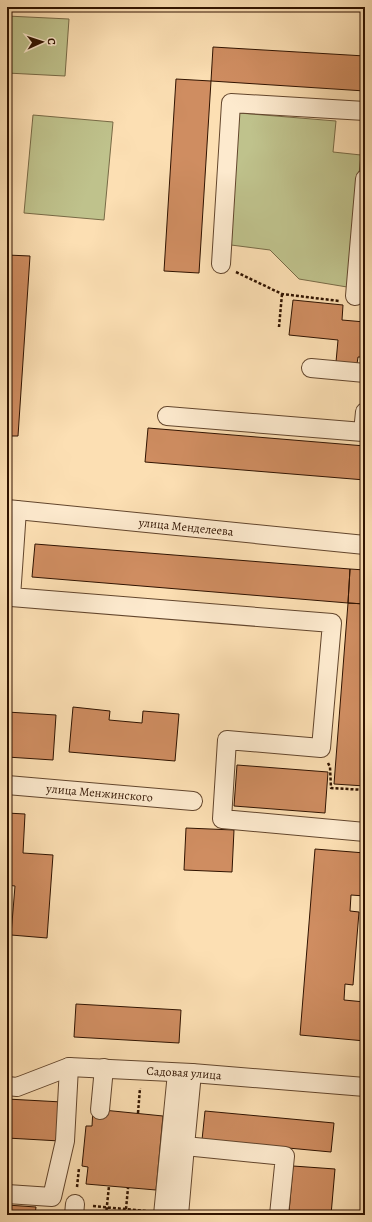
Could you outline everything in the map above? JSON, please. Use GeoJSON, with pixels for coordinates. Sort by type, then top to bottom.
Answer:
{"type":"FeatureCollection","features":[{"type":"Feature","properties":{"kind":"street"},"geometry":{"type":"LineString","coordinates":[[221,264],[231,103],[365,111]]}},
{"type":"Feature","properties":{"kind":"street"},"geometry":{"type":"LineString","coordinates":[[347,298],[365,179]]}},
{"type":"Feature","properties":{"kind":"street"},"geometry":{"type":"LineString","coordinates":[[311,368],[365,373]]}},
{"type":"Feature","properties":{"kind":"street"},"geometry":{"type":"LineString","coordinates":[[167,416],[364,432],[365,412]]}},
{"type":"Feature","properties":{"kind":"street"},"geometry":{"type":"LineString","coordinates":[[12,510],[11,597],[332,623],[321,748],[227,740],[222,819],[365,832]]}},
{"type":"Feature","properties":{"kind":"street","name":"улица Менделеева"},"geometry":{"type":"LineString","coordinates":[[12,510],[365,545]]}},
{"type":"Feature","properties":{"kind":"street","name":"улица Менжинского"},"geometry":{"type":"LineString","coordinates":[[7,785],[57,795],[193,801]]}},
{"type":"Feature","properties":{"kind":"street"},"geometry":{"type":"LineString","coordinates":[[7,1194],[52,1197],[65,1140],[70,1066]]}},
{"type":"Feature","properties":{"kind":"street","name":"Садовая улица"},"geometry":{"type":"LineString","coordinates":[[7,1086],[18,1086],[70,1066],[365,1087]]}},
{"type":"Feature","properties":{"kind":"street"},"geometry":{"type":"LineString","coordinates":[[100,1110],[104,1068]]}},
{"type":"Feature","properties":{"kind":"street"},"geometry":{"type":"LineString","coordinates":[[168,1214],[185,1146],[184,1073]]}},
{"type":"Feature","properties":{"kind":"street"},"geometry":{"type":"LineString","coordinates":[[168,1214],[162,1170],[184,1073]]}},
{"type":"Feature","properties":{"kind":"street"},"geometry":{"type":"LineString","coordinates":[[185,1146],[286,1156],[279,1215]]}},
{"type":"Feature","properties":{"kind":"path"},"geometry":{"type":"LineString","coordinates":[[221,264],[282,294],[347,298]]}},
{"type":"Feature","properties":{"kind":"path"},"geometry":{"type":"LineString","coordinates":[[279,327],[282,294]]}},
{"type":"Feature","properties":{"kind":"path"},"geometry":{"type":"LineString","coordinates":[[330,767],[331,788],[365,790]]}},
{"type":"Feature","properties":{"kind":"path"},"geometry":{"type":"LineString","coordinates":[[138,1113],[141,1083]]}},
{"type":"Feature","properties":{"kind":"path"},"geometry":{"type":"LineString","coordinates":[[106,1215],[109,1186]]}},
{"type":"Feature","properties":{"kind":"path"},"geometry":{"type":"LineString","coordinates":[[126,1209],[128,1188]]}},
{"type":"Feature","properties":{"kind":"path"},"geometry":{"type":"LineString","coordinates":[[75,1210],[107,1207],[168,1214]]}},
{"type":"Feature","properties":{"kind":"green space"},"geometry":{"type":"Polygon","coordinates":[[[7,16],[69,19],[65,76],[7,73],[7,16]]]}},
{"type":"Feature","properties":{"kind":"green space"},"geometry":{"type":"Polygon","coordinates":[[[239,113],[336,121],[333,152],[361,155],[347,287],[299,279],[270,250],[231,245],[239,113]]]}},
{"type":"Feature","properties":{"kind":"green space"},"geometry":{"type":"Polygon","coordinates":[[[33,115],[113,122],[104,220],[24,213],[33,115]]]}},
{"type":"Feature","properties":{"kind":"building"},"geometry":{"type":"Polygon","coordinates":[[[213,47],[365,56],[365,91],[211,81],[213,47]]]}},
{"type":"Feature","properties":{"kind":"building"},"geometry":{"type":"Polygon","coordinates":[[[176,79],[211,81],[199,273],[164,271],[176,79]]]}},
{"type":"Feature","properties":{"kind":"building"},"geometry":{"type":"Polygon","coordinates":[[[7,255],[30,256],[18,436],[7,436],[7,255]]]}},
{"type":"Feature","properties":{"kind":"building"},"geometry":{"type":"Polygon","coordinates":[[[293,300],[343,305],[342,320],[365,322],[365,357],[358,357],[357,364],[336,362],[338,340],[289,335],[293,300]]]}},
{"type":"Feature","properties":{"kind":"building"},"geometry":{"type":"Polygon","coordinates":[[[148,428],[365,446],[365,480],[145,462],[148,428]]]}},
{"type":"Feature","properties":{"kind":"building"},"geometry":{"type":"Polygon","coordinates":[[[35,544],[350,569],[348,603],[32,577],[35,544]]]}},
{"type":"Feature","properties":{"kind":"building"},"geometry":{"type":"Polygon","coordinates":[[[350,569],[365,570],[365,604],[348,603],[350,569]]]}},
{"type":"Feature","properties":{"kind":"building"},"geometry":{"type":"Polygon","coordinates":[[[348,603],[365,604],[365,786],[334,784],[348,603]]]}},
{"type":"Feature","properties":{"kind":"building"},"geometry":{"type":"Polygon","coordinates":[[[73,707],[110,711],[109,720],[142,723],[143,711],[179,714],[175,761],[69,752],[73,707]]]}},
{"type":"Feature","properties":{"kind":"building"},"geometry":{"type":"Polygon","coordinates":[[[7,712],[56,715],[53,760],[7,757],[7,712]]]}},
{"type":"Feature","properties":{"kind":"building"},"geometry":{"type":"Polygon","coordinates":[[[237,765],[328,772],[325,813],[234,806],[237,765]]]}},
{"type":"Feature","properties":{"kind":"building"},"geometry":{"type":"Polygon","coordinates":[[[7,813],[25,814],[23,853],[53,855],[47,938],[11,935],[15,886],[7,885],[7,813]]]}},
{"type":"Feature","properties":{"kind":"building"},"geometry":{"type":"Polygon","coordinates":[[[186,828],[234,830],[232,872],[184,870],[186,828]]]}},
{"type":"Feature","properties":{"kind":"building"},"geometry":{"type":"Polygon","coordinates":[[[315,849],[365,853],[365,896],[351,895],[350,911],[359,912],[353,985],[345,984],[344,1000],[365,1002],[365,1041],[300,1035],[315,849]]]}},
{"type":"Feature","properties":{"kind":"building"},"geometry":{"type":"Polygon","coordinates":[[[76,1004],[181,1010],[179,1043],[74,1037],[76,1004]]]}},
{"type":"Feature","properties":{"kind":"building"},"geometry":{"type":"Polygon","coordinates":[[[7,1099],[62,1102],[60,1141],[7,1138],[7,1099]]]}},
{"type":"Feature","properties":{"kind":"building"},"geometry":{"type":"Polygon","coordinates":[[[93,1109],[163,1116],[156,1190],[86,1184],[88,1167],[82,1166],[86,1126],[92,1126],[93,1109]]]}},
{"type":"Feature","properties":{"kind":"building"},"geometry":{"type":"Polygon","coordinates":[[[205,1111],[334,1123],[331,1152],[202,1140],[205,1111]]]}},
{"type":"Feature","properties":{"kind":"building"},"geometry":{"type":"Polygon","coordinates":[[[293,1166],[335,1169],[331,1215],[289,1212],[293,1166]]]}},
{"type":"Feature","properties":{"kind":"building"},"geometry":{"type":"Polygon","coordinates":[[[7,1205],[36,1207],[35,1215],[7,1215],[7,1205]]]}}]}
